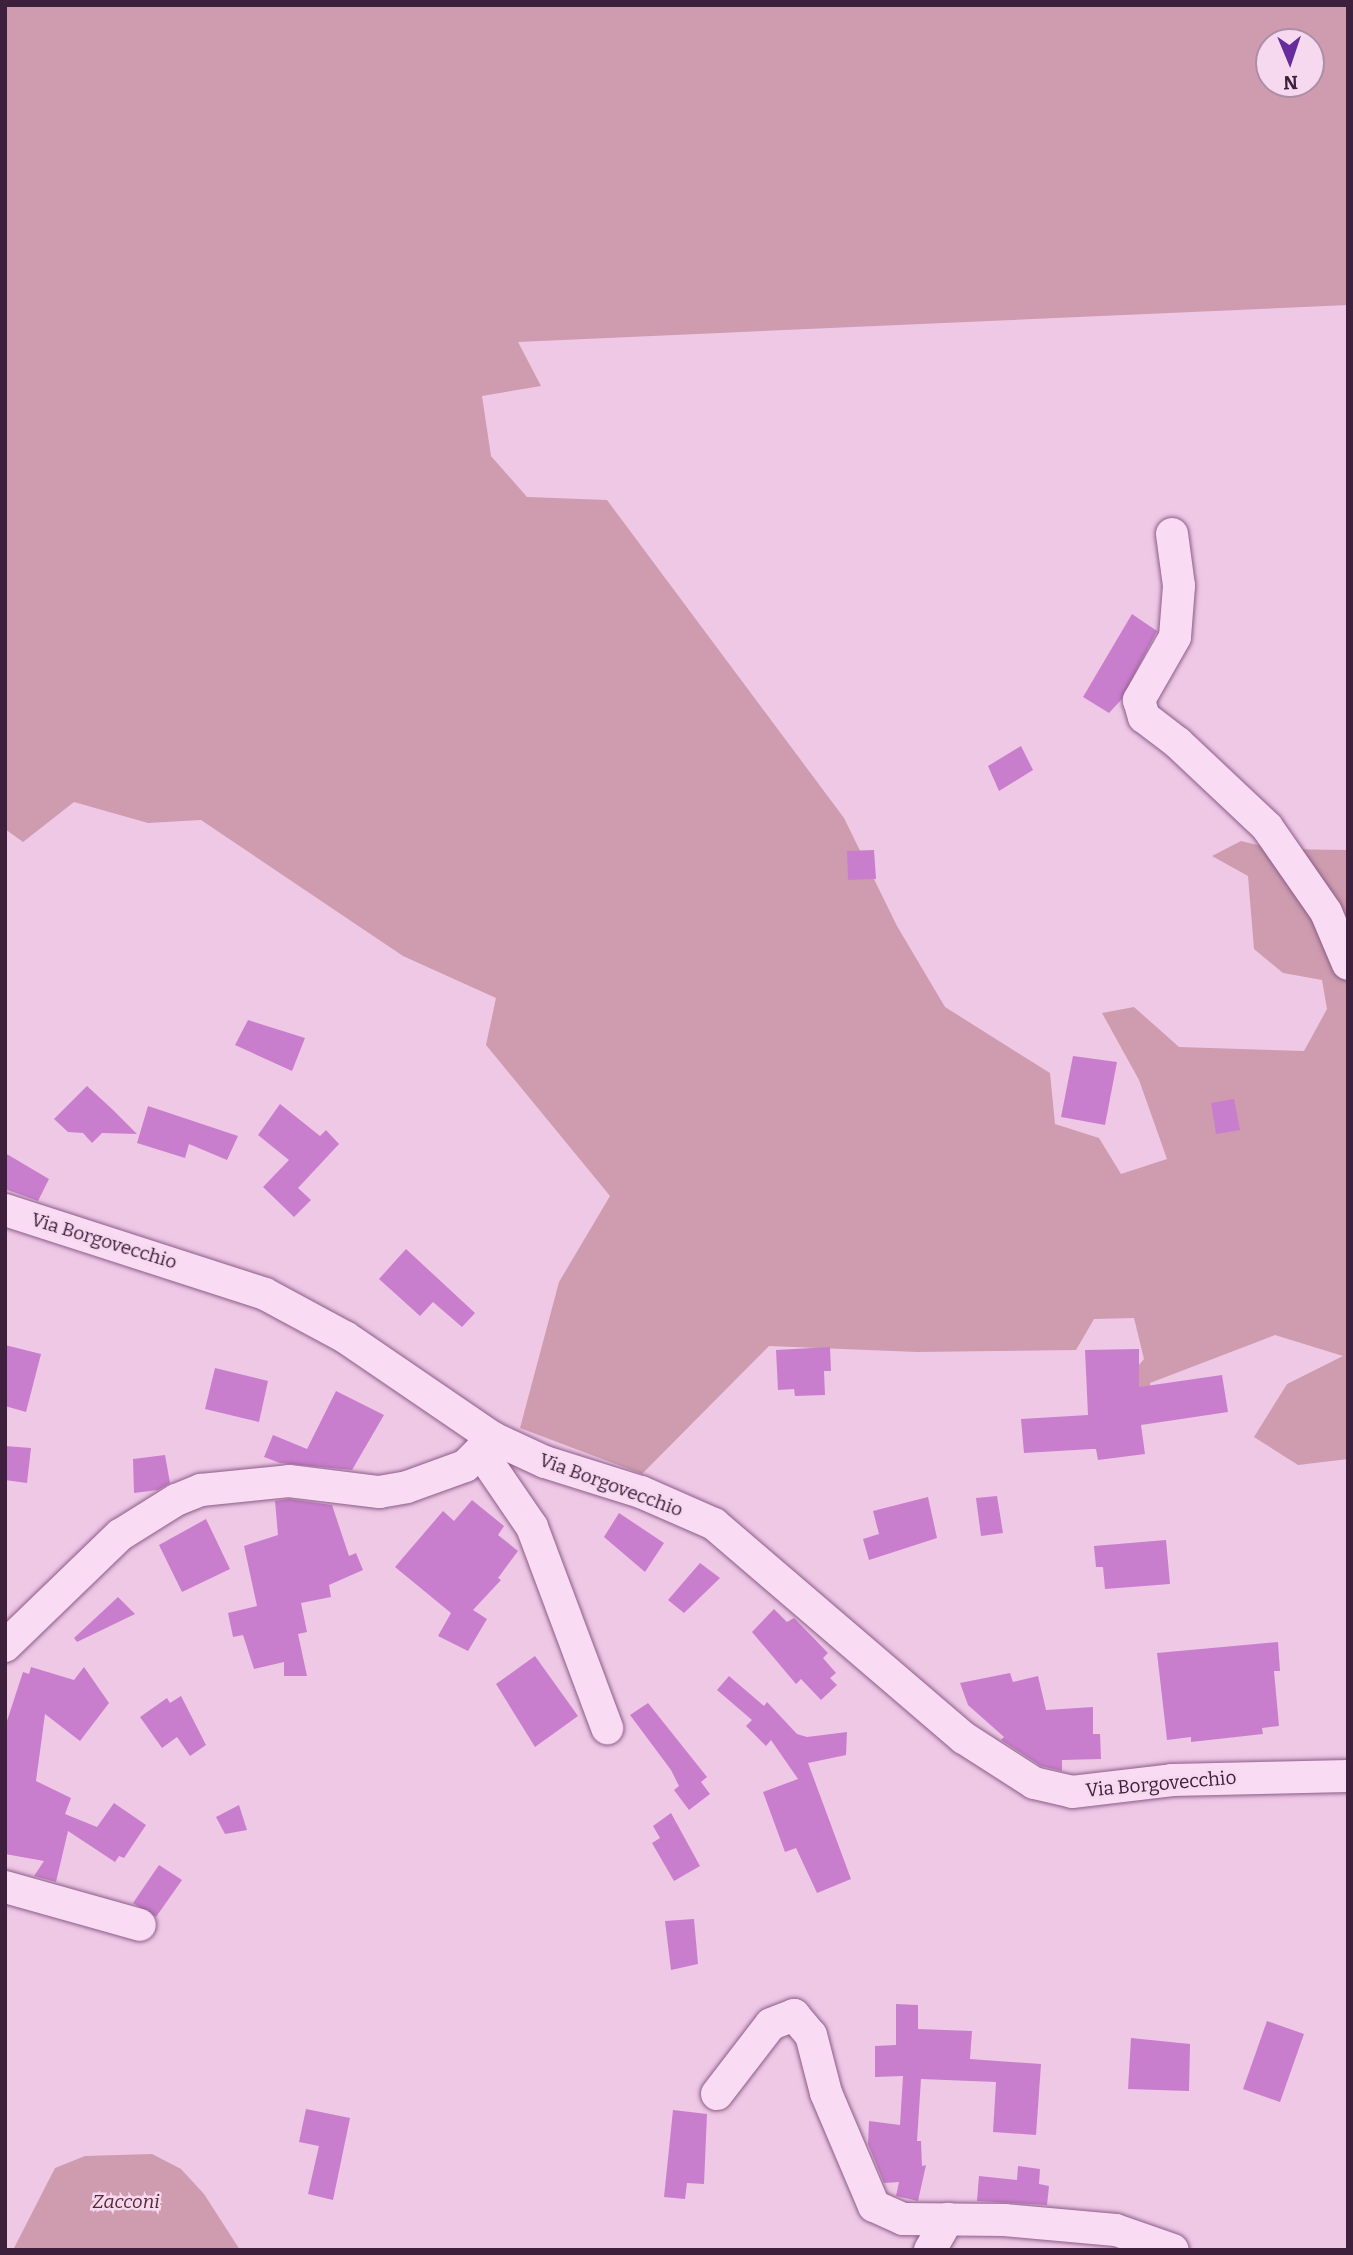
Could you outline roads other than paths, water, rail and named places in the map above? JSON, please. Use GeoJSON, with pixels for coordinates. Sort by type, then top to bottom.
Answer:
{"type":"FeatureCollection","features":[{"type":"Feature","properties":{"kind":"street"},"geometry":{"type":"LineString","coordinates":[[1172,534],[1179,586],[1175,637],[1139,700],[1144,717],[1178,743],[1267,827],[1326,912],[1348,964]]}},
{"type":"Feature","properties":{"kind":"street","name":"Via Borgovecchio"},"geometry":{"type":"LineString","coordinates":[[5,1210],[265,1294],[345,1337],[487,1444],[641,1492],[714,1524],[964,1738],[1034,1783],[1072,1793],[1172,1780],[1348,1776]]}},
{"type":"Feature","properties":{"kind":"street"},"geometry":{"type":"LineString","coordinates":[[5,1646],[120,1535],[201,1490],[289,1481],[379,1492],[465,1466],[487,1444],[532,1527],[607,1728]]}},
{"type":"Feature","properties":{"kind":"street"},"geometry":{"type":"LineString","coordinates":[[5,1887],[140,1925]]}},
{"type":"Feature","properties":{"kind":"street"},"geometry":{"type":"LineString","coordinates":[[717,2094],[771,2024],[794,2015],[811,2035],[826,2093],[874,2206],[903,2219],[1116,2231],[1173,2250]]}},
{"type":"Feature","properties":{"kind":"street"},"geometry":{"type":"LineString","coordinates":[[930,2250],[948,2220]]}},
{"type":"Feature","properties":{"kind":"park label","name":"Zacconi"},"geometry":{"type":"Point","coordinates":[126,2202]}}]}
